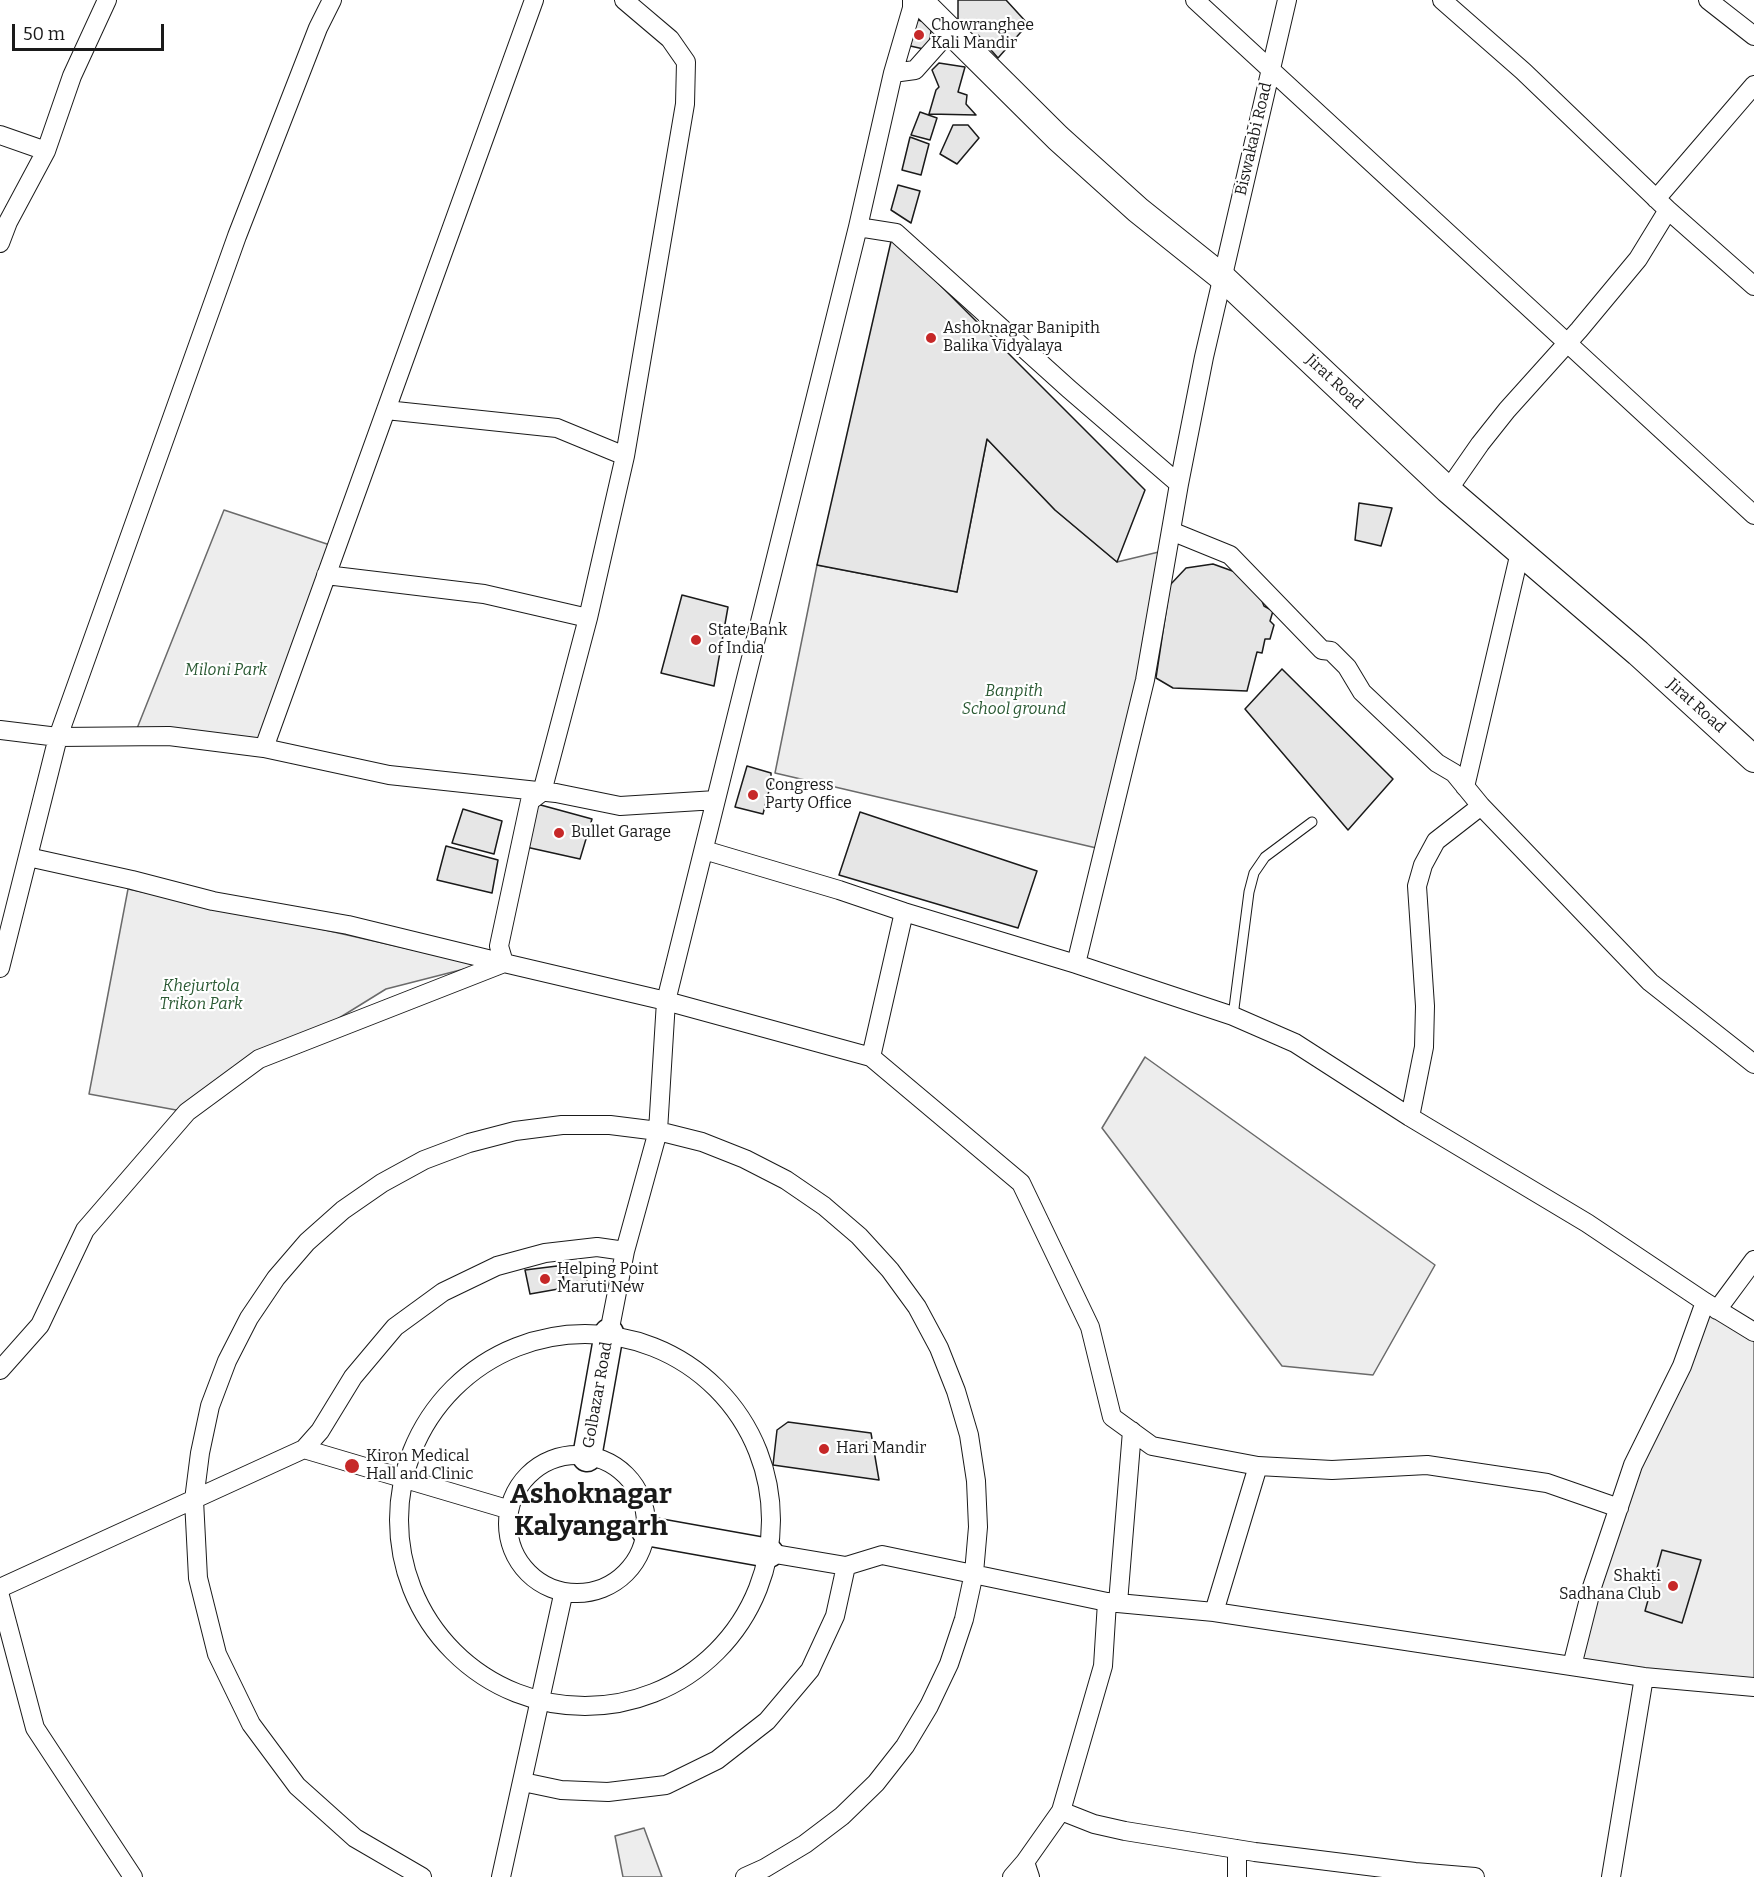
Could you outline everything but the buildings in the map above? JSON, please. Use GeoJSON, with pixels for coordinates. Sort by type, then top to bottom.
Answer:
{"type":"FeatureCollection","features":[{"type":"Feature","properties":{"kind":"main road","name":"Jirat Road"},"geometry":{"type":"LineString","coordinates":[[919,0],[1058,138],[1138,210],[1223,278],[1448,490],[1638,653],[1754,759]]}},
{"type":"Feature","properties":{"kind":"main road","name":"Golbazar Road"},"geometry":{"type":"LineString","coordinates":[[587,1456],[609,1333]]}},
{"type":"Feature","properties":{"kind":"main road"},"geometry":{"type":"LineString","coordinates":[[646,1531],[769,1553]]}},
{"type":"Feature","properties":{"kind":"street"},"geometry":{"type":"LineString","coordinates":[[0,243],[8,222],[46,151],[72,76],[107,0]]}},
{"type":"Feature","properties":{"kind":"street"},"geometry":{"type":"LineString","coordinates":[[0,968],[58,737],[237,236],[318,28],[332,0]]}},
{"type":"Feature","properties":{"kind":"street"},"geometry":{"type":"LineString","coordinates":[[264,748],[534,0]]}},
{"type":"Feature","properties":{"kind":"street"},"geometry":{"type":"LineString","coordinates":[[504,963],[499,946],[530,801],[542,792],[588,618],[625,456],[685,104],[686,62],[670,39],[624,0]]}},
{"type":"Feature","properties":{"kind":"street"},"geometry":{"type":"LineString","coordinates":[[609,1333],[625,1251],[658,1131],[666,1001],[858,227],[893,73],[912,8],[912,0]]}},
{"type":"Feature","properties":{"kind":"street"},"geometry":{"type":"LineString","coordinates":[[1195,0],[1754,514]]}},
{"type":"Feature","properties":{"kind":"street","name":"Biswakabi Road"},"geometry":{"type":"LineString","coordinates":[[1076,964],[1145,680],[1179,484],[1223,278],[1287,0]]}},
{"type":"Feature","properties":{"kind":"street"},"geometry":{"type":"LineString","coordinates":[[1442,0],[1523,71],[1662,205],[1754,286]]}},
{"type":"Feature","properties":{"kind":"street"},"geometry":{"type":"LineString","coordinates":[[1708,0],[1754,36]]}},
{"type":"Feature","properties":{"kind":"street"},"geometry":{"type":"LineString","coordinates":[[893,73],[915,70],[939,43],[952,33]]}},
{"type":"Feature","properties":{"kind":"street"},"geometry":{"type":"LineString","coordinates":[[1448,490],[1507,410],[1638,259],[1662,205],[1754,85]]}},
{"type":"Feature","properties":{"kind":"street"},"geometry":{"type":"LineString","coordinates":[[0,135],[46,151]]}},
{"type":"Feature","properties":{"kind":"street"},"geometry":{"type":"LineString","coordinates":[[858,227],[896,233],[1069,389],[1179,484]]}},
{"type":"Feature","properties":{"kind":"street"},"geometry":{"type":"LineString","coordinates":[[386,410],[557,428],[625,456]]}},
{"type":"Feature","properties":{"kind":"street"},"geometry":{"type":"LineString","coordinates":[[1171,531],[1230,555],[1322,650],[1331,651],[1347,667],[1362,692],[1437,763],[1454,773],[1481,806],[1650,982],[1754,1064]]}},
{"type":"Feature","properties":{"kind":"street"},"geometry":{"type":"LineString","coordinates":[[1465,787],[1520,552]]}},
{"type":"Feature","properties":{"kind":"street"},"geometry":{"type":"LineString","coordinates":[[326,575],[484,594],[588,618]]}},
{"type":"Feature","properties":{"kind":"street"},"geometry":{"type":"LineString","coordinates":[[0,730],[58,737],[170,736],[264,748],[389,775],[542,792],[620,806],[716,800]]}},
{"type":"Feature","properties":{"kind":"street"},"geometry":{"type":"LineString","coordinates":[[1410,1116],[1424,1047],[1425,1006],[1417,886],[1423,865],[1436,841],[1481,806]]}},
{"type":"Feature","properties":{"kind":"street"},"geometry":{"type":"LineString","coordinates":[[704,850],[1076,964],[1233,1016],[1295,1043],[1587,1223],[1754,1332]]}},
{"type":"Feature","properties":{"kind":"street"},"geometry":{"type":"LineString","coordinates":[[28,857],[213,901],[348,925],[666,1001],[871,1057],[1021,1183],[1090,1327],[1112,1417],[1152,1446],[1258,1466],[1332,1470],[1427,1465],[1547,1483],[1618,1508]]}},
{"type":"Feature","properties":{"kind":"street"},"geometry":{"type":"LineString","coordinates":[[871,1057],[904,912]]}},
{"type":"Feature","properties":{"kind":"street"},"geometry":{"type":"LineString","coordinates":[[0,1370],[40,1325],[85,1230],[187,1112],[259,1059],[504,963]]}},
{"type":"Feature","properties":{"kind":"street"},"geometry":{"type":"LineString","coordinates":[[422,1877],[355,1838],[297,1786],[251,1724],[217,1654],[198,1578],[194,1500],[200,1453],[210,1406],[227,1361],[240,1335],[276,1278],[307,1242],[343,1210],[382,1183],[424,1160],[469,1143],[515,1131],[562,1125],[610,1125],[658,1131],[702,1142],[745,1159],[786,1180],[824,1206],[859,1236],[890,1270],[910,1298],[939,1348],[956,1391],[969,1435],[978,1527],[974,1573],[964,1619],[950,1664],[929,1706],[905,1746],[876,1783],[842,1815],[805,1844],[745,1877]]}},
{"type":"Feature","properties":{"kind":"street"},"geometry":{"type":"LineString","coordinates":[[0,1588],[304,1449],[320,1431],[353,1377],[395,1327],[443,1292],[497,1266],[544,1253],[597,1247],[625,1251]]}},
{"type":"Feature","properties":{"kind":"street"},"geometry":{"type":"LineString","coordinates":[[1572,1666],[1592,1587],[1633,1465],[1711,1306],[1754,1260]]}},
{"type":"Feature","properties":{"kind":"street"},"geometry":{"type":"LineString","coordinates":[[609,1333],[662,1349],[704,1375],[737,1411],[760,1455],[771,1503],[769,1553],[758,1590],[740,1624],[716,1653],[686,1677],[652,1695],[615,1705],[577,1707],[539,1702],[494,1684],[456,1656],[426,1618],[406,1574],[399,1526],[403,1478],[420,1434],[446,1396],[481,1365],[522,1344],[568,1334],[609,1333]]}},
{"type":"Feature","properties":{"kind":"street"},"geometry":{"type":"LineString","coordinates":[[1012,1877],[1028,1869],[1061,1811],[1103,1666],[1132,1431]]}},
{"type":"Feature","properties":{"kind":"street"},"geometry":{"type":"LineString","coordinates":[[304,1449],[507,1509]]}},
{"type":"Feature","properties":{"kind":"street"},"geometry":{"type":"LineString","coordinates":[[564,1454],[587,1456],[605,1459],[636,1485],[648,1525],[636,1564],[604,1590],[563,1594],[529,1578],[509,1546],[507,1509],[528,1473],[564,1454]]}},
{"type":"Feature","properties":{"kind":"street"},"geometry":{"type":"LineString","coordinates":[[1214,1612],[1258,1466]]}},
{"type":"Feature","properties":{"kind":"street"},"geometry":{"type":"LineString","coordinates":[[769,1553],[846,1566],[882,1555],[1112,1602],[1214,1612],[1644,1677],[1754,1688]]}},
{"type":"Feature","properties":{"kind":"street"},"geometry":{"type":"LineString","coordinates":[[523,1782],[561,1790],[608,1792],[666,1785],[717,1760],[767,1721],[810,1670],[835,1616],[846,1566]]}},
{"type":"Feature","properties":{"kind":"street"},"geometry":{"type":"LineString","coordinates":[[501,1877],[563,1594]]}},
{"type":"Feature","properties":{"kind":"street"},"geometry":{"type":"LineString","coordinates":[[0,1596],[35,1728],[133,1877]]}},
{"type":"Feature","properties":{"kind":"street"},"geometry":{"type":"LineString","coordinates":[[1611,1877],[1644,1677]]}},
{"type":"Feature","properties":{"kind":"street"},"geometry":{"type":"LineString","coordinates":[[1061,1811],[1094,1824],[1125,1831],[1237,1849],[1429,1875],[1475,1877]]}},
{"type":"Feature","properties":{"kind":"street"},"geometry":{"type":"LineString","coordinates":[[1237,1849],[1237,1877]]}},
{"type":"Feature","properties":{"kind":"lane"},"geometry":{"type":"LineString","coordinates":[[1233,1016],[1249,892],[1254,873],[1264,857],[1312,822]]}},
{"type":"Feature","properties":{"kind":"shaded area","name":"Banpith School ground"},"geometry":{"type":"Polygon","coordinates":[[[987,439],[1055,510],[1117,562],[1167,550],[1105,850],[775,773],[817,565],[957,592],[987,439]]]}},
{"type":"Feature","properties":{"kind":"shaded area","name":"Miloni Park"},"geometry":{"type":"Polygon","coordinates":[[[224,510],[336,547],[264,748],[134,736],[224,510]]]}},
{"type":"Feature","properties":{"kind":"shaded area","name":"Khejurtola Trikon Park"},"geometry":{"type":"Polygon","coordinates":[[[128,889],[480,965],[386,989],[187,1112],[89,1094],[128,889]]]}},
{"type":"Feature","properties":{"kind":"shaded area"},"geometry":{"type":"Polygon","coordinates":[[[1145,1057],[1435,1265],[1373,1375],[1282,1366],[1102,1128],[1145,1057]]]}},
{"type":"Feature","properties":{"kind":"shaded area"},"geometry":{"type":"Polygon","coordinates":[[[1705,1302],[1754,1334],[1754,1686],[1572,1666],[1628,1481],[1705,1302]]]}},
{"type":"Feature","properties":{"kind":"shaded area"},"geometry":{"type":"Polygon","coordinates":[[[644,1828],[662,1877],[623,1877],[615,1836],[644,1828]]]}},
{"type":"Feature","properties":{"kind":"place","name":"Chowranghee Kali Mandir"},"geometry":{"type":"Point","coordinates":[919,35]}},
{"type":"Feature","properties":{"kind":"place","name":"Ashoknagar Banipith Balika Vidyalaya"},"geometry":{"type":"Point","coordinates":[931,338]}},
{"type":"Feature","properties":{"kind":"place","name":"State Bank of India"},"geometry":{"type":"Point","coordinates":[696,640]}},
{"type":"Feature","properties":{"kind":"place","name":"Congress Party Office"},"geometry":{"type":"Point","coordinates":[753,795]}},
{"type":"Feature","properties":{"kind":"place","name":"Bullet Garage"},"geometry":{"type":"Point","coordinates":[559,833]}},
{"type":"Feature","properties":{"kind":"place","name":"Helping Point Maruti New"},"geometry":{"type":"Point","coordinates":[545,1279]}},
{"type":"Feature","properties":{"kind":"place","name":"Hari Mandir"},"geometry":{"type":"Point","coordinates":[824,1449]}},
{"type":"Feature","properties":{"kind":"place","name":"Kiron Medical Hall and Clinic"},"geometry":{"type":"Point","coordinates":[352,1466]}},
{"type":"Feature","properties":{"kind":"place","name":"Shakti Sadhana Club"},"geometry":{"type":"Point","coordinates":[1673,1586]}},
{"type":"Feature","properties":{"kind":"district","name":"Ashoknagar Kalyangarh"},"geometry":{"type":"Point","coordinates":[591,1511]}}]}
